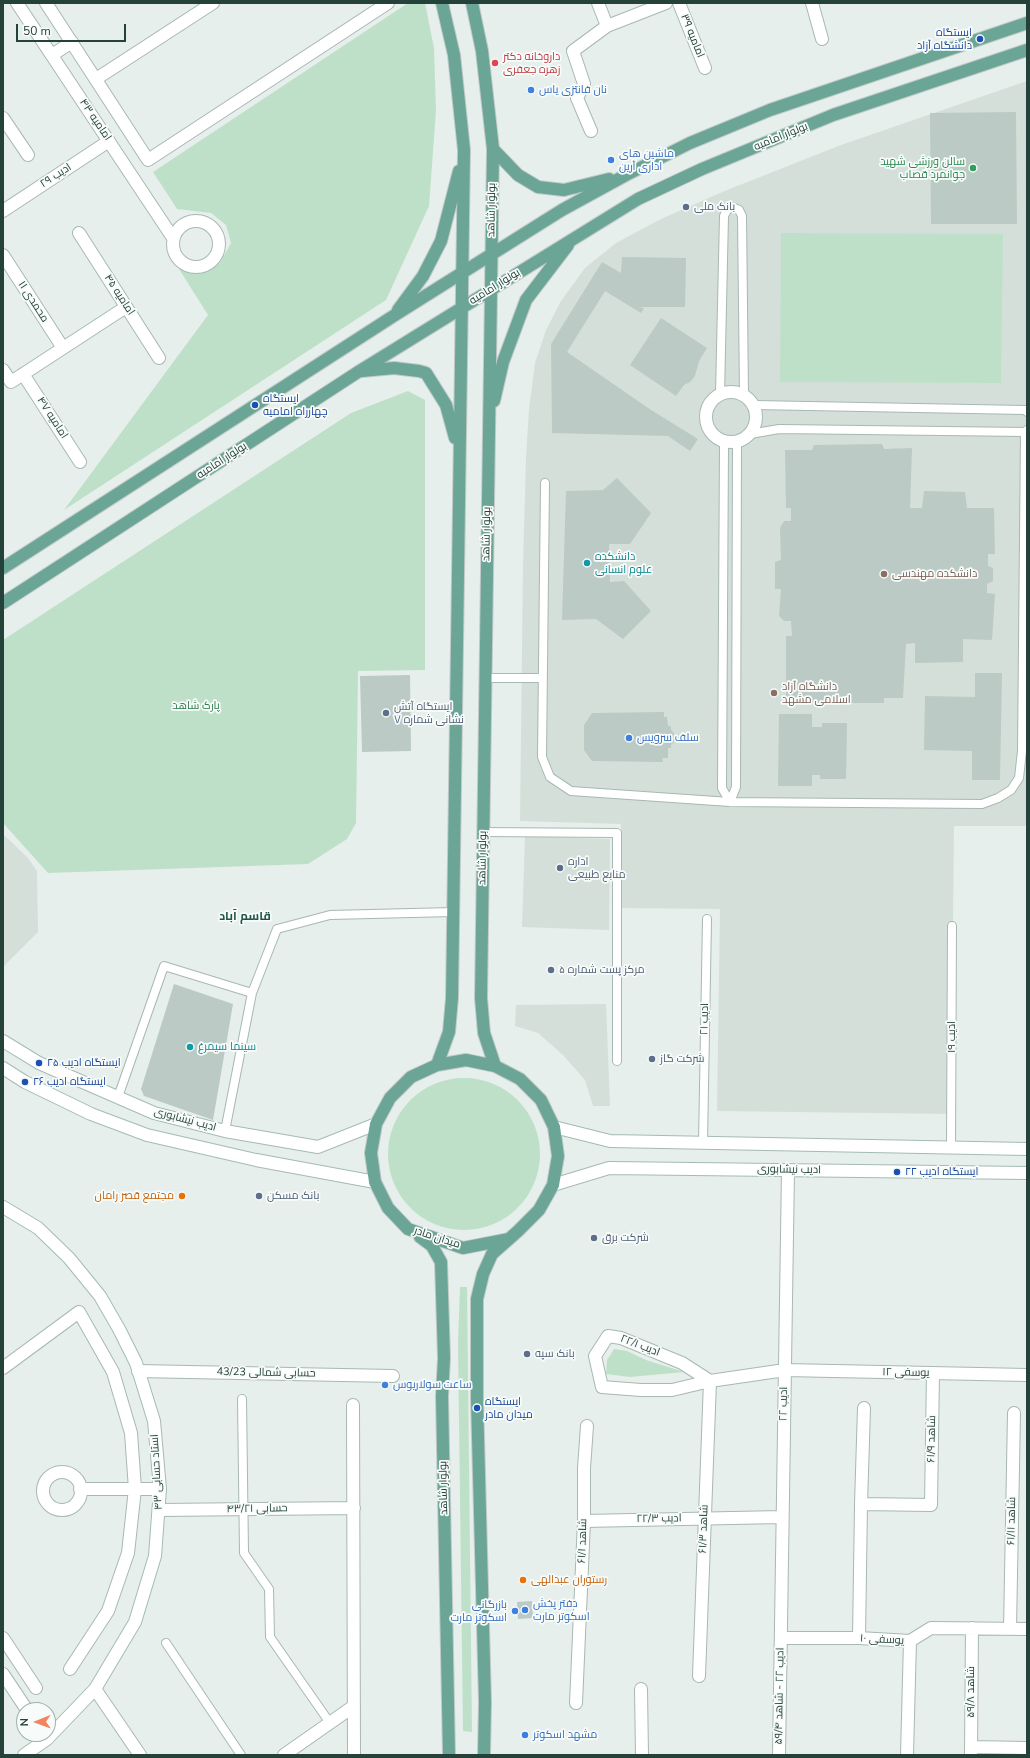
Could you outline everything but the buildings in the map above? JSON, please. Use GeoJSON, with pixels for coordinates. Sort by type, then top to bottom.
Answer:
{"type":"FeatureCollection","features":[{"type":"Feature","properties":{"kind":"main road"},"geometry":{"type":"LineString","coordinates":[[437,1065],[449,1032],[452,998],[464,150],[454,56],[442,3]]}},
{"type":"Feature","properties":{"kind":"main road","name":"بولوار شاهد"},"geometry":{"type":"LineString","coordinates":[[472,3],[482,51],[493,149],[481,998],[484,1033],[495,1066]]}},
{"type":"Feature","properties":{"kind":"main road"},"geometry":{"type":"LineString","coordinates":[[3,568],[395,315],[562,210],[626,175],[690,143],[770,110],[1027,23]]}},
{"type":"Feature","properties":{"kind":"main road","name":"بولوار امامیه"},"geometry":{"type":"LineString","coordinates":[[3,604],[358,372],[574,237],[638,199],[702,169],[833,115],[1027,50]]}},
{"type":"Feature","properties":{"kind":"main road"},"geometry":{"type":"LineString","coordinates":[[493,149],[518,175],[538,187],[564,190],[626,175]]}},
{"type":"Feature","properties":{"kind":"main road"},"geometry":{"type":"LineString","coordinates":[[395,315],[423,276],[441,241],[464,150]]}},
{"type":"Feature","properties":{"kind":"main road"},"geometry":{"type":"LineString","coordinates":[[488,426],[503,362],[526,300],[574,237]]}},
{"type":"Feature","properties":{"kind":"main road"},"geometry":{"type":"LineString","coordinates":[[358,372],[394,368],[426,373],[446,404],[459,454]]}},
{"type":"Feature","properties":{"kind":"main road","name":"میدان مادر"},"geometry":{"type":"LineString","coordinates":[[466,1060],[495,1066],[520,1079],[541,1100],[554,1127],[558,1156],[553,1185],[539,1210],[509,1239],[463,1248],[408,1229],[388,1208],[375,1182],[371,1153],[376,1124],[390,1098],[395,1093],[411,1078],[437,1065],[466,1060]]}},
{"type":"Feature","properties":{"kind":"main road","name":"بولوار شاهد"},"geometry":{"type":"LineString","coordinates":[[415,1232],[432,1246],[441,1262],[444,1358],[442,1396],[449,1755]]}},
{"type":"Feature","properties":{"kind":"main road"},"geometry":{"type":"LineString","coordinates":[[484,1755],[485,1702],[476,1311],[483,1274],[492,1254],[509,1239]]}},
{"type":"Feature","properties":{"kind":"street","name":"امامیه ۴۳"},"geometry":{"type":"LineString","coordinates":[[17,3],[173,238]]}},
{"type":"Feature","properties":{"kind":"street"},"geometry":{"type":"LineString","coordinates":[[46,3],[148,160],[388,3]]}},
{"type":"Feature","properties":{"kind":"street"},"geometry":{"type":"LineString","coordinates":[[96,79],[213,3]]}},
{"type":"Feature","properties":{"kind":"street"},"geometry":{"type":"LineString","coordinates":[[598,3],[607,26]]}},
{"type":"Feature","properties":{"kind":"street"},"geometry":{"type":"LineString","coordinates":[[591,131],[577,98],[584,84],[573,51],[607,26],[666,3]]}},
{"type":"Feature","properties":{"kind":"street","name":"امامیه ۳۹"},"geometry":{"type":"LineString","coordinates":[[679,3],[705,68]]}},
{"type":"Feature","properties":{"kind":"street"},"geometry":{"type":"LineString","coordinates":[[812,3],[822,39]]}},
{"type":"Feature","properties":{"kind":"street"},"geometry":{"type":"LineString","coordinates":[[52,55],[72,42]]}},
{"type":"Feature","properties":{"kind":"street"},"geometry":{"type":"LineString","coordinates":[[3,118],[28,155]]}},
{"type":"Feature","properties":{"kind":"street","name":"ادیب ۲۹"},"geometry":{"type":"LineString","coordinates":[[3,212],[109,142]]}},
{"type":"Feature","properties":{"kind":"street","name":"امامیه ۴۵"},"geometry":{"type":"LineString","coordinates":[[79,233],[159,358]]}},
{"type":"Feature","properties":{"kind":"street","name":"محمدی ۱۱"},"geometry":{"type":"LineString","coordinates":[[3,255],[63,348]]}},
{"type":"Feature","properties":{"kind":"street"},"geometry":{"type":"LineString","coordinates":[[3,370],[11,382],[126,307]]}},
{"type":"Feature","properties":{"kind":"street","name":"امامیه ۴۷"},"geometry":{"type":"LineString","coordinates":[[23,374],[80,462]]}},
{"type":"Feature","properties":{"kind":"street"},"geometry":{"type":"LineString","coordinates":[[736,392],[744,395],[754,405],[757,420],[750,434],[739,441],[726,442],[714,435],[709,429],[706,421],[706,413],[709,405],[714,398],[720,394],[736,392]]}},
{"type":"Feature","properties":{"kind":"street","name":"ادیب نیشابوری"},"geometry":{"type":"LineString","coordinates":[[3,1041],[38,1063],[154,1113],[225,1131],[318,1147],[376,1124]]}},
{"type":"Feature","properties":{"kind":"street","name":"ادیب نیشابوری"},"geometry":{"type":"LineString","coordinates":[[3,1068],[25,1082],[91,1114],[147,1135],[256,1160],[375,1182]]}},
{"type":"Feature","properties":{"kind":"street"},"geometry":{"type":"LineString","coordinates":[[554,1127],[610,1141],[1027,1149]]}},
{"type":"Feature","properties":{"kind":"street","name":"ادیب نیشابوری"},"geometry":{"type":"LineString","coordinates":[[553,1185],[609,1168],[1027,1173]]}},
{"type":"Feature","properties":{"kind":"street","name":"ادیب ۲۲"},"geometry":{"type":"LineString","coordinates":[[781,1638],[788,1170]]}},
{"type":"Feature","properties":{"kind":"street","name":"استاد حسابی ۴۳"},"geometry":{"type":"LineString","coordinates":[[3,1207],[38,1228],[69,1258],[100,1296],[119,1329],[138,1371],[154,1421],[160,1489],[160,1510],[155,1556],[135,1622],[95,1688],[56,1726]]}},
{"type":"Feature","properties":{"kind":"street"},"geometry":{"type":"LineString","coordinates":[[3,1368],[79,1312],[113,1372],[131,1433],[135,1489],[128,1553],[108,1612],[70,1669]]}},
{"type":"Feature","properties":{"kind":"street","name":"ادیب ۲۲/۱"},"geometry":{"type":"LineString","coordinates":[[710,1381],[682,1363],[621,1338],[608,1336],[595,1356],[602,1387],[641,1390],[672,1390],[710,1381],[784,1370]]}},
{"type":"Feature","properties":{"kind":"street","name":"یوسفی ۱۲"},"geometry":{"type":"LineString","coordinates":[[784,1370],[1027,1375]]}},
{"type":"Feature","properties":{"kind":"street","name":"حسابی شمالی 43/23"},"geometry":{"type":"LineString","coordinates":[[138,1371],[393,1376]]}},
{"type":"Feature","properties":{"kind":"street","name":"شاهد ۶۱/۹"},"geometry":{"type":"LineString","coordinates":[[861,1504],[931,1505],[933,1373]]}},
{"type":"Feature","properties":{"kind":"street","name":"شاهد ۶۱/۳"},"geometry":{"type":"LineString","coordinates":[[698,1676],[710,1381]]}},
{"type":"Feature","properties":{"kind":"street"},"geometry":{"type":"LineString","coordinates":[[353,1405],[354,1755]]}},
{"type":"Feature","properties":{"kind":"street"},"geometry":{"type":"LineString","coordinates":[[860,1638],[861,1504],[864,1408]]}},
{"type":"Feature","properties":{"kind":"street","name":"شاهد ۶۱/۱۱"},"geometry":{"type":"LineString","coordinates":[[1010,1629],[1014,1414]]}},
{"type":"Feature","properties":{"kind":"street","name":"شاهد ۶۱/۱"},"geometry":{"type":"LineString","coordinates":[[576,1703],[584,1521],[584,1468],[587,1426]]}},
{"type":"Feature","properties":{"kind":"street"},"geometry":{"type":"LineString","coordinates":[[80,1489],[160,1489]]}},
{"type":"Feature","properties":{"kind":"street","name":"حسابی ۴۳/۲۱"},"geometry":{"type":"LineString","coordinates":[[160,1510],[354,1508]]}},
{"type":"Feature","properties":{"kind":"street","name":"ادیب ۲۲/۳"},"geometry":{"type":"LineString","coordinates":[[584,1521],[782,1517]]}},
{"type":"Feature","properties":{"kind":"street","name":"یوسفی ۱۰"},"geometry":{"type":"LineString","coordinates":[[781,1638],[860,1638],[910,1641],[930,1628],[1027,1629]]}},
{"type":"Feature","properties":{"kind":"street","name":"شاهد ۵۹/۸"},"geometry":{"type":"LineString","coordinates":[[971,1751],[972,1628]]}},
{"type":"Feature","properties":{"kind":"street"},"geometry":{"type":"LineString","coordinates":[[3,1638],[36,1688]]}},
{"type":"Feature","properties":{"kind":"street","name":"ادیب ۲۲ - شاهد ۵۹/۴"},"geometry":{"type":"LineString","coordinates":[[779,1755],[781,1638]]}},
{"type":"Feature","properties":{"kind":"street"},"geometry":{"type":"LineString","coordinates":[[907,1755],[910,1641]]}},
{"type":"Feature","properties":{"kind":"street"},"geometry":{"type":"LineString","coordinates":[[3,1674],[22,1702]]}},
{"type":"Feature","properties":{"kind":"street"},"geometry":{"type":"LineString","coordinates":[[95,1688],[140,1755]]}},
{"type":"Feature","properties":{"kind":"street"},"geometry":{"type":"LineString","coordinates":[[641,1689],[642,1755]]}},
{"type":"Feature","properties":{"kind":"street"},"geometry":{"type":"LineString","coordinates":[[284,1755],[354,1706]]}},
{"type":"Feature","properties":{"kind":"street","name":"استاد حسابی ۴۳"},"geometry":{"type":"LineString","coordinates":[[24,1755],[39,1742]]}},
{"type":"Feature","properties":{"kind":"street"},"geometry":{"type":"LineString","coordinates":[[971,1751],[1027,1748]]}},
{"type":"Feature","properties":{"kind":"lane"},"geometry":{"type":"LineString","coordinates":[[720,394],[724,216],[727,210],[732,207],[739,210],[742,216],[744,395]]}},
{"type":"Feature","properties":{"kind":"lane"},"geometry":{"type":"LineString","coordinates":[[754,405],[1025,410],[1027,412]]}},
{"type":"Feature","properties":{"kind":"lane"},"geometry":{"type":"LineString","coordinates":[[545,483],[542,757],[550,777],[571,791],[730,802],[982,804],[998,798],[1011,790],[1019,778],[1022,751],[1026,431],[779,429],[750,434]]}},
{"type":"Feature","properties":{"kind":"lane"},"geometry":{"type":"LineString","coordinates":[[714,435],[724,444],[722,788],[730,802]]}},
{"type":"Feature","properties":{"kind":"lane"},"geometry":{"type":"LineString","coordinates":[[730,802],[736,787],[739,441]]}},
{"type":"Feature","properties":{"kind":"lane"},"geometry":{"type":"LineString","coordinates":[[485,678],[542,678]]}},
{"type":"Feature","properties":{"kind":"lane"},"geometry":{"type":"LineString","coordinates":[[483,832],[617,833],[617,1061]]}},
{"type":"Feature","properties":{"kind":"lane"},"geometry":{"type":"LineString","coordinates":[[225,1131],[252,993],[277,929],[330,915],[453,912]]}},
{"type":"Feature","properties":{"kind":"lane","name":"ادیب ۲۱"},"geometry":{"type":"LineString","coordinates":[[703,1143],[707,919]]}},
{"type":"Feature","properties":{"kind":"lane","name":"ادیب ۱۹"},"geometry":{"type":"LineString","coordinates":[[951,1147],[952,926]]}},
{"type":"Feature","properties":{"kind":"lane"},"geometry":{"type":"LineString","coordinates":[[118,1097],[164,966],[252,993]]}},
{"type":"Feature","properties":{"kind":"lane"},"geometry":{"type":"LineString","coordinates":[[242,1399],[244,1553],[269,1590],[270,1637],[330,1723]]}},
{"type":"Feature","properties":{"kind":"lane"},"geometry":{"type":"LineString","coordinates":[[166,1643],[241,1755]]}},
{"type":"Feature","properties":{"kind":"shaded area","name":"دانشگاه آزاد اسلامی مشهد"},"geometry":{"type":"Polygon","coordinates":[[[1027,81],[1027,826],[954,826],[951,1114],[717,1111],[720,909],[621,908],[621,824],[520,821],[523,565],[526,458],[529,409],[535,363],[546,330],[561,301],[585,268],[616,243],[663,218],[727,190],[841,145],[1027,81]]]}},
{"type":"Feature","properties":{"kind":"shaded area"},"geometry":{"type":"Polygon","coordinates":[[[3,834],[28,858],[37,871],[38,932],[3,967],[3,834]]]}},
{"type":"Feature","properties":{"kind":"shaded area"},"geometry":{"type":"Polygon","coordinates":[[[525,836],[610,839],[609,930],[522,927],[525,836]]]}},
{"type":"Feature","properties":{"kind":"shaded area"},"geometry":{"type":"Polygon","coordinates":[[[606,1004],[610,1106],[593,1106],[585,1080],[563,1055],[538,1033],[515,1026],[516,1005],[606,1004]]]}},
{"type":"Feature","properties":{"kind":"green space"},"geometry":{"type":"Polygon","coordinates":[[[408,3],[425,3],[434,48],[436,110],[429,206],[386,300],[64,510],[208,315],[179,269],[204,272],[220,263],[231,243],[226,225],[211,213],[177,209],[153,172],[408,3]]]}},
{"type":"Feature","properties":{"kind":"green space"},"geometry":{"type":"Polygon","coordinates":[[[781,233],[1003,234],[1001,383],[780,382],[781,233]]]}},
{"type":"Feature","properties":{"kind":"green space","name":"پارک شاهد"},"geometry":{"type":"Polygon","coordinates":[[[408,391],[425,400],[425,670],[358,671],[356,823],[347,839],[308,864],[48,873],[3,823],[3,640],[351,413],[408,391]]]}},
{"type":"Feature","properties":{"kind":"green space"},"geometry":{"type":"Polygon","coordinates":[[[457,1078],[471,1078],[486,1081],[500,1087],[518,1100],[531,1118],[537,1132],[540,1154],[537,1176],[531,1190],[518,1208],[500,1221],[486,1227],[471,1230],[457,1230],[442,1227],[428,1221],[416,1213],[405,1202],[397,1190],[391,1176],[388,1161],[388,1147],[391,1132],[397,1118],[405,1106],[416,1095],[428,1087],[442,1081],[457,1078]]]}},
{"type":"Feature","properties":{"kind":"green space"},"geometry":{"type":"Polygon","coordinates":[[[460,1287],[467,1287],[472,1732],[463,1731],[458,1342],[460,1287]]]}},
{"type":"Feature","properties":{"kind":"green space"},"geometry":{"type":"Polygon","coordinates":[[[614,1349],[627,1351],[646,1360],[684,1372],[630,1377],[606,1374],[607,1360],[614,1349]]]}},
{"type":"Feature","properties":{"kind":"place","name":"ایستگاه دانشگاه آزاد"},"geometry":{"type":"Point","coordinates":[980,39]}},
{"type":"Feature","properties":{"kind":"place","name":"داروخانه دکتر زهره جعفری"},"geometry":{"type":"Point","coordinates":[495,63]}},
{"type":"Feature","properties":{"kind":"place","name":"نان فانتزی یاس"},"geometry":{"type":"Point","coordinates":[531,90]}},
{"type":"Feature","properties":{"kind":"place","name":"ماشین های اداری آرین"},"geometry":{"type":"Point","coordinates":[611,160]}},
{"type":"Feature","properties":{"kind":"place","name":"سالن ورزشی شهید جوانمرد قصاب"},"geometry":{"type":"Point","coordinates":[973,168]}},
{"type":"Feature","properties":{"kind":"place","name":"بانک ملی"},"geometry":{"type":"Point","coordinates":[686,207]}},
{"type":"Feature","properties":{"kind":"place","name":"ایستگاه چهارراه امامیه"},"geometry":{"type":"Point","coordinates":[255,405]}},
{"type":"Feature","properties":{"kind":"place","name":"دانشکده علوم انسانی"},"geometry":{"type":"Point","coordinates":[587,563]}},
{"type":"Feature","properties":{"kind":"place","name":"دانشکده مهندسی"},"geometry":{"type":"Point","coordinates":[884,574]}},
{"type":"Feature","properties":{"kind":"place","name":"دانشگاه آزاد اسلامی مشهد"},"geometry":{"type":"Point","coordinates":[774,693]}},
{"type":"Feature","properties":{"kind":"place","name":"ایستگاه آتش نشانی شماره ۷"},"geometry":{"type":"Point","coordinates":[386,713]}},
{"type":"Feature","properties":{"kind":"place","name":"سلف سرویس"},"geometry":{"type":"Point","coordinates":[629,738]}},
{"type":"Feature","properties":{"kind":"place","name":"اداره منابع طبیعی"},"geometry":{"type":"Point","coordinates":[560,868]}},
{"type":"Feature","properties":{"kind":"place","name":"مرکز پست شماره ۵"},"geometry":{"type":"Point","coordinates":[551,970]}},
{"type":"Feature","properties":{"kind":"place","name":"سینما سیمرغ"},"geometry":{"type":"Point","coordinates":[190,1047]}},
{"type":"Feature","properties":{"kind":"place","name":"شرکت گاز"},"geometry":{"type":"Point","coordinates":[652,1059]}},
{"type":"Feature","properties":{"kind":"place","name":"ایستگاه ادیب ۲۵"},"geometry":{"type":"Point","coordinates":[39,1063]}},
{"type":"Feature","properties":{"kind":"place","name":"ایستگاه ادیب ۲۶"},"geometry":{"type":"Point","coordinates":[25,1082]}},
{"type":"Feature","properties":{"kind":"place","name":"ایستگاه ادیب ۲۲"},"geometry":{"type":"Point","coordinates":[897,1172]}},
{"type":"Feature","properties":{"kind":"place","name":"مجتمع قصر رامان"},"geometry":{"type":"Point","coordinates":[182,1196]}},
{"type":"Feature","properties":{"kind":"place","name":"بانک مسکن"},"geometry":{"type":"Point","coordinates":[259,1196]}},
{"type":"Feature","properties":{"kind":"place","name":"شرکت برق"},"geometry":{"type":"Point","coordinates":[594,1238]}},
{"type":"Feature","properties":{"kind":"place","name":"بانک سپه"},"geometry":{"type":"Point","coordinates":[527,1354]}},
{"type":"Feature","properties":{"kind":"place","name":"ساعت سولاریوس"},"geometry":{"type":"Point","coordinates":[385,1385]}},
{"type":"Feature","properties":{"kind":"place","name":"ایستگاه میدان مادر"},"geometry":{"type":"Point","coordinates":[477,1408]}},
{"type":"Feature","properties":{"kind":"place","name":"رستوران عبدالهی"},"geometry":{"type":"Point","coordinates":[523,1580]}},
{"type":"Feature","properties":{"kind":"place","name":"دفتر پخش اسکوتر مارت"},"geometry":{"type":"Point","coordinates":[525,1610]}},
{"type":"Feature","properties":{"kind":"place","name":"بازرگانی اسکوتر مارت"},"geometry":{"type":"Point","coordinates":[515,1611]}},
{"type":"Feature","properties":{"kind":"place","name":"مشهد اسکوتر"},"geometry":{"type":"Point","coordinates":[525,1735]}},
{"type":"Feature","properties":{"kind":"district","name":"قاسم آباد"},"geometry":{"type":"Point","coordinates":[245,917]}}]}
